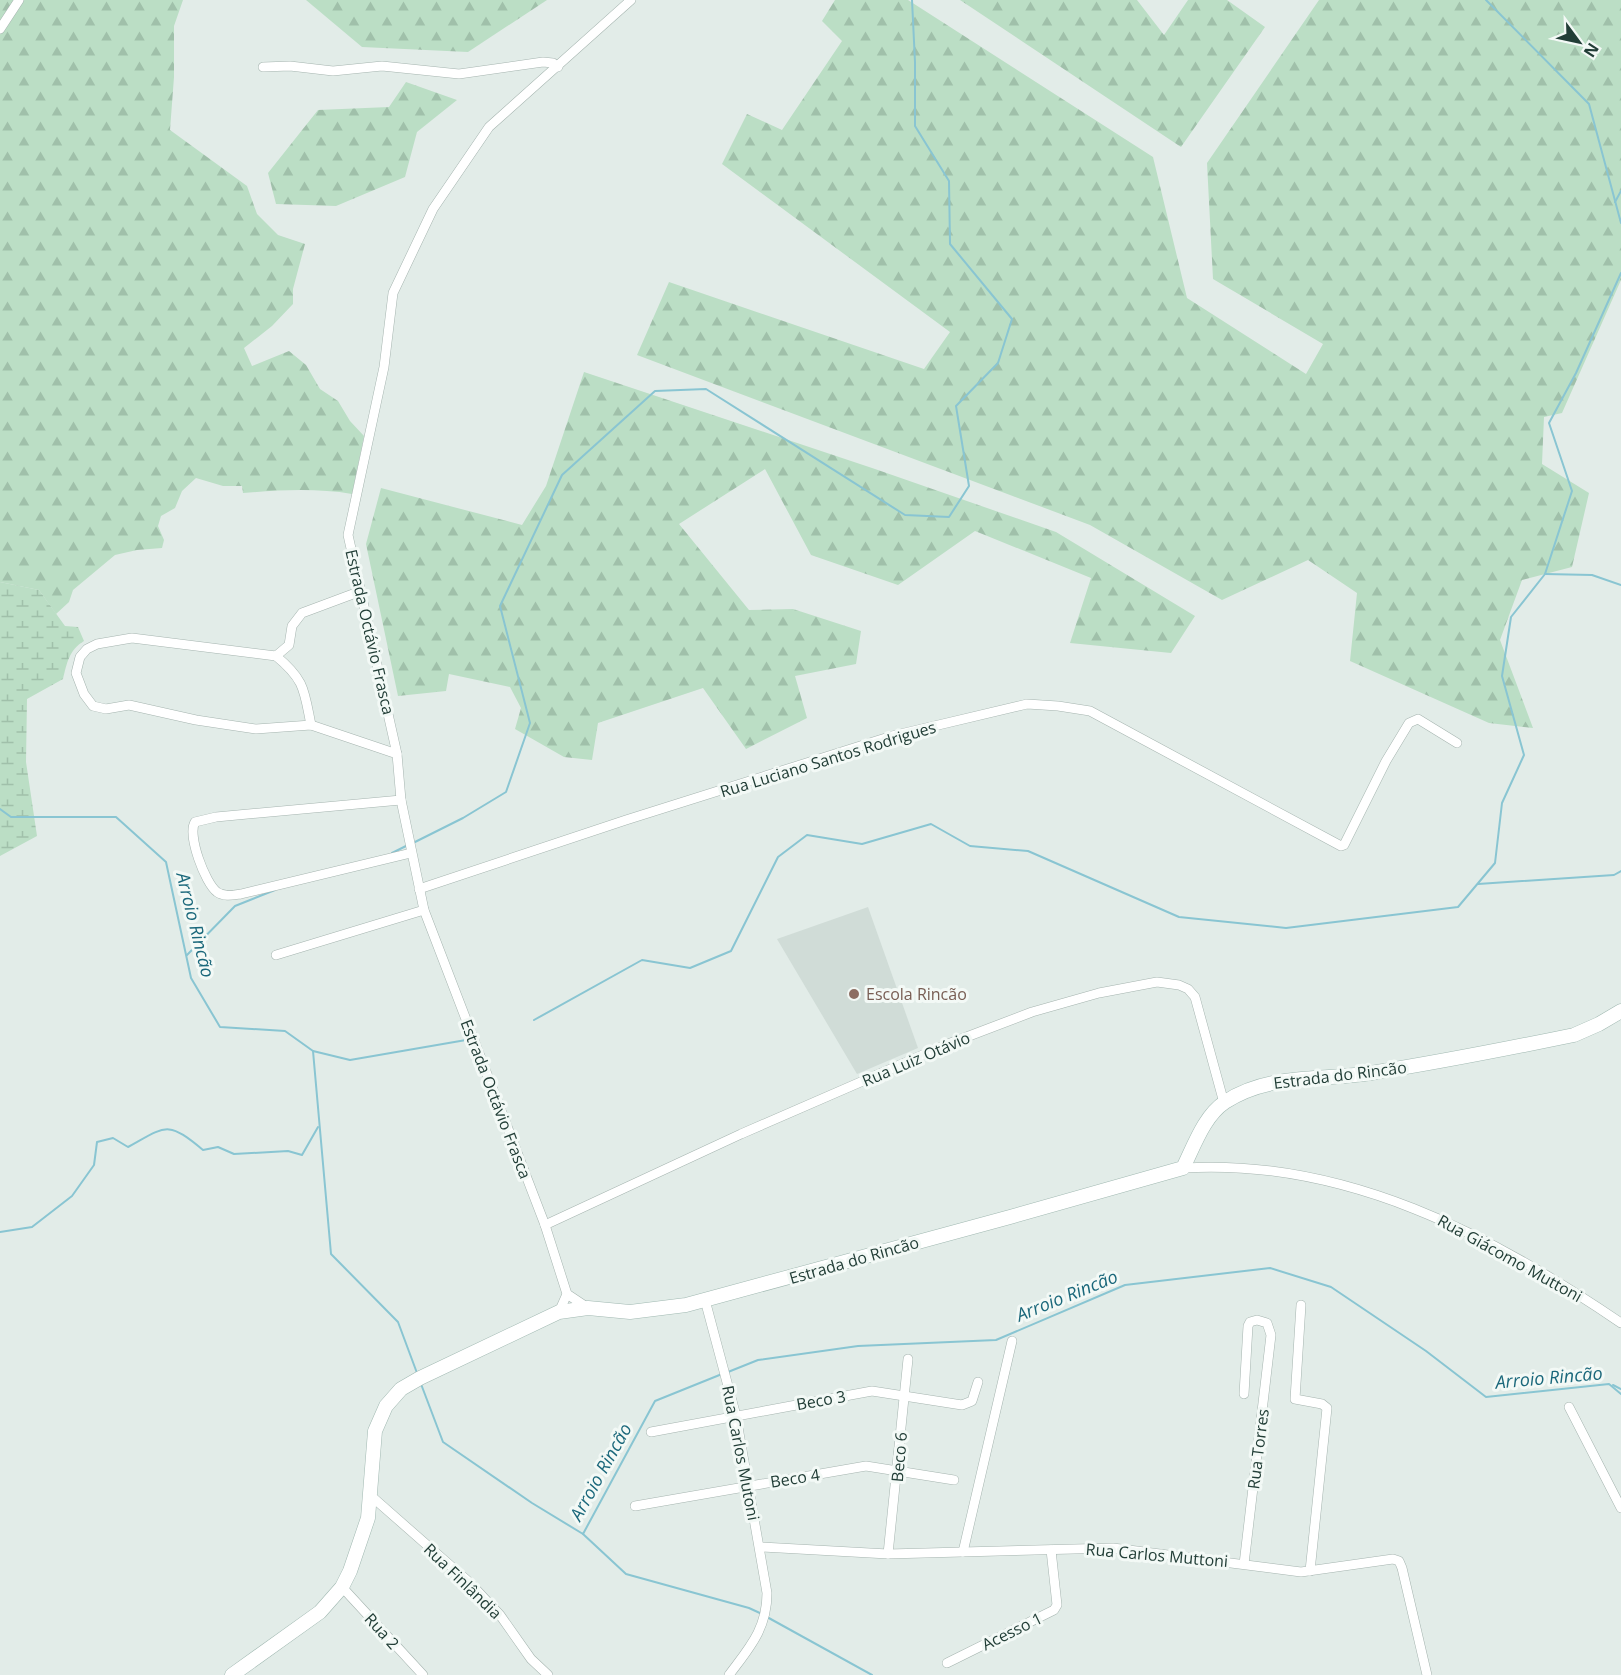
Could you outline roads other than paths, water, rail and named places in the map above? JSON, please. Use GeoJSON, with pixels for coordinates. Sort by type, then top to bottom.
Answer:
{"type":"FeatureCollection","features":[{"type":"Feature","properties":{"kind":"street"},"geometry":{"type":"LineString","coordinates":[[0,30],[19,0]]}},
{"type":"Feature","properties":{"kind":"street","name":"Estrada Octávio Frasca"},"geometry":{"type":"LineString","coordinates":[[567,1294],[545,1225],[424,910],[401,800],[397,754],[348,535],[384,367],[393,293],[433,209],[489,127],[631,0]]}},
{"type":"Feature","properties":{"kind":"street"},"geometry":{"type":"LineString","coordinates":[[263,67],[290,66],[333,71],[382,66],[459,74],[543,62],[553,63],[558,67]]}},
{"type":"Feature","properties":{"kind":"street"},"geometry":{"type":"LineString","coordinates":[[276,656],[289,645],[292,626],[302,613],[361,591]]}},
{"type":"Feature","properties":{"kind":"street"},"geometry":{"type":"LineString","coordinates":[[311,724],[304,687],[293,670],[276,656],[132,638],[96,644],[80,657],[76,673],[84,694],[93,706],[106,709],[129,705],[196,720],[256,729],[311,724],[397,754]]}},
{"type":"Feature","properties":{"kind":"street","name":"Rua Luciano Santos Rodrigues"},"geometry":{"type":"LineString","coordinates":[[419,889],[892,736],[1027,704],[1090,711],[1341,846],[1344,845],[1386,761],[1409,723],[1418,719],[1457,743]]}},
{"type":"Feature","properties":{"kind":"street"},"geometry":{"type":"LineString","coordinates":[[401,800],[216,817],[195,822],[192,826],[192,835],[206,877],[213,888],[223,895],[241,894],[411,853]]}},
{"type":"Feature","properties":{"kind":"street"},"geometry":{"type":"LineString","coordinates":[[276,955],[424,910]]}},
{"type":"Feature","properties":{"kind":"street","name":"Rua Luiz Otávio"},"geometry":{"type":"LineString","coordinates":[[545,1225],[741,1134],[948,1044],[1032,1012],[1099,993],[1157,981],[1188,989],[1195,998],[1224,1103]]}},
{"type":"Feature","properties":{"kind":"street","name":"Estrada do Rincão"},"geometry":{"type":"LineString","coordinates":[[232,1675],[320,1612],[342,1587],[350,1571],[368,1518],[375,1431],[387,1406],[400,1389],[468,1354],[559,1312],[588,1308],[630,1312],[686,1305],[1183,1168],[1205,1125],[1224,1103],[1248,1090],[1276,1081],[1368,1074],[1574,1035],[1621,1011]]}},
{"type":"Feature","properties":{"kind":"street","name":"Rua Giácomo Muttoni"},"geometry":{"type":"LineString","coordinates":[[1183,1168],[1218,1166],[1279,1172],[1371,1192],[1427,1213],[1492,1245],[1621,1323]]}},
{"type":"Feature","properties":{"kind":"street"},"geometry":{"type":"LineString","coordinates":[[559,1312],[567,1294],[588,1308]]}},
{"type":"Feature","properties":{"kind":"street","name":"Rua Carlos Mutoni"},"geometry":{"type":"LineString","coordinates":[[705,1300],[736,1416],[767,1593],[767,1608],[763,1625],[753,1643],[729,1675]]}},
{"type":"Feature","properties":{"kind":"street"},"geometry":{"type":"LineString","coordinates":[[1300,1305],[1295,1398],[1322,1404],[1327,1408],[1310,1571]]}},
{"type":"Feature","properties":{"kind":"street","name":"Rua Torres"},"geometry":{"type":"LineString","coordinates":[[1244,1394],[1248,1326],[1250,1322],[1257,1320],[1267,1323],[1271,1335],[1244,1564]]}},
{"type":"Feature","properties":{"kind":"street"},"geometry":{"type":"LineString","coordinates":[[963,1552],[1012,1341]]}},
{"type":"Feature","properties":{"kind":"street","name":"Beco 6"},"geometry":{"type":"LineString","coordinates":[[888,1554],[908,1359]]}},
{"type":"Feature","properties":{"kind":"street","name":"Beco 3"},"geometry":{"type":"LineString","coordinates":[[651,1432],[872,1391],[968,1404],[972,1401],[978,1382]]}},
{"type":"Feature","properties":{"kind":"street"},"geometry":{"type":"LineString","coordinates":[[1569,1407],[1621,1508]]}},
{"type":"Feature","properties":{"kind":"street","name":"Beco 4"},"geometry":{"type":"LineString","coordinates":[[635,1506],[866,1466],[954,1480]]}},
{"type":"Feature","properties":{"kind":"street","name":"Rua Finlândia"},"geometry":{"type":"LineString","coordinates":[[370,1495],[469,1582],[500,1615],[531,1659],[548,1675]]}},
{"type":"Feature","properties":{"kind":"street","name":"Rua Carlos Muttoni"},"geometry":{"type":"LineString","coordinates":[[760,1546],[888,1554],[1113,1548],[1301,1572],[1393,1559],[1399,1561],[1402,1568],[1427,1675]]}},
{"type":"Feature","properties":{"kind":"street","name":"Acesso 1"},"geometry":{"type":"LineString","coordinates":[[947,1663],[1054,1610],[1056,1605],[1051,1550]]}},
{"type":"Feature","properties":{"kind":"street","name":"Rua 2"},"geometry":{"type":"LineString","coordinates":[[342,1587],[423,1675]]}},
{"type":"Feature","properties":{"kind":"waterway"},"geometry":{"type":"LineString","coordinates":[[413,843],[463,818],[506,792],[530,723],[500,606],[562,475],[655,391],[706,389],[905,515],[949,517],[969,486],[956,406],[998,363],[1012,319],[950,244],[949,181],[915,126],[912,0]]}},
{"type":"Feature","properties":{"kind":"waterway"},"geometry":{"type":"LineString","coordinates":[[1486,0],[1589,104],[1621,223]]}},
{"type":"Feature","properties":{"kind":"waterway"},"geometry":{"type":"LineString","coordinates":[[1615,202],[1621,191]]}},
{"type":"Feature","properties":{"kind":"waterway"},"geometry":{"type":"LineString","coordinates":[[534,1020],[642,960],[690,968],[731,951],[778,857],[807,835],[862,844],[931,824],[970,846],[1028,851],[1179,917],[1286,928],[1458,907],[1495,863],[1502,803],[1524,755],[1502,676],[1511,617],[1545,574],[1572,491],[1549,423],[1576,373],[1621,273]]}},
{"type":"Feature","properties":{"kind":"waterway"},"geometry":{"type":"LineString","coordinates":[[1545,574],[1592,575],[1621,585]]}},
{"type":"Feature","properties":{"kind":"waterway","name":"Arroio Rincão"},"geometry":{"type":"LineString","coordinates":[[0,809],[11,817],[116,817],[166,862],[191,978],[220,1027],[285,1031],[313,1051],[331,1254],[398,1322],[417,1373]]}},
{"type":"Feature","properties":{"kind":"waterway"},"geometry":{"type":"LineString","coordinates":[[392,853],[408,845]]}},
{"type":"Feature","properties":{"kind":"waterway"},"geometry":{"type":"LineString","coordinates":[[1478,884],[1614,875],[1621,871]]}},
{"type":"Feature","properties":{"kind":"waterway"},"geometry":{"type":"LineString","coordinates":[[187,955],[235,906],[275,890]]}},
{"type":"Feature","properties":{"kind":"waterway"},"geometry":{"type":"LineString","coordinates":[[313,1051],[350,1060],[466,1040]]}},
{"type":"Feature","properties":{"kind":"waterway"},"geometry":{"type":"LineString","coordinates":[[0,1232],[32,1227],[72,1196],[94,1165],[97,1142],[113,1138],[128,1147],[151,1134],[166,1129],[181,1134],[203,1150],[218,1147],[234,1154],[288,1151],[302,1155],[318,1127]]}},
{"type":"Feature","properties":{"kind":"waterway","name":"Arroio Rincão"},"geometry":{"type":"LineString","coordinates":[[728,1372],[758,1360],[858,1346],[996,1340],[1125,1285],[1270,1268],[1331,1287],[1426,1351],[1486,1397],[1609,1384],[1621,1394]]}},
{"type":"Feature","properties":{"kind":"waterway","name":"Arroio Rincão"},"geometry":{"type":"LineString","coordinates":[[421,1384],[443,1442],[532,1503],[583,1534],[655,1401],[722,1374]]}},
{"type":"Feature","properties":{"kind":"waterway","name":"Arroio Rincão"},"geometry":{"type":"LineString","coordinates":[[1613,1385],[1621,1389]]}},
{"type":"Feature","properties":{"kind":"waterway"},"geometry":{"type":"LineString","coordinates":[[583,1534],[626,1574],[749,1608],[762,1614]]}},
{"type":"Feature","properties":{"kind":"waterway"},"geometry":{"type":"LineString","coordinates":[[767,1617],[872,1675]]}},
{"type":"Feature","properties":{"kind":"place","name":"Escola Rincão"},"geometry":{"type":"Point","coordinates":[854,994]}}]}
